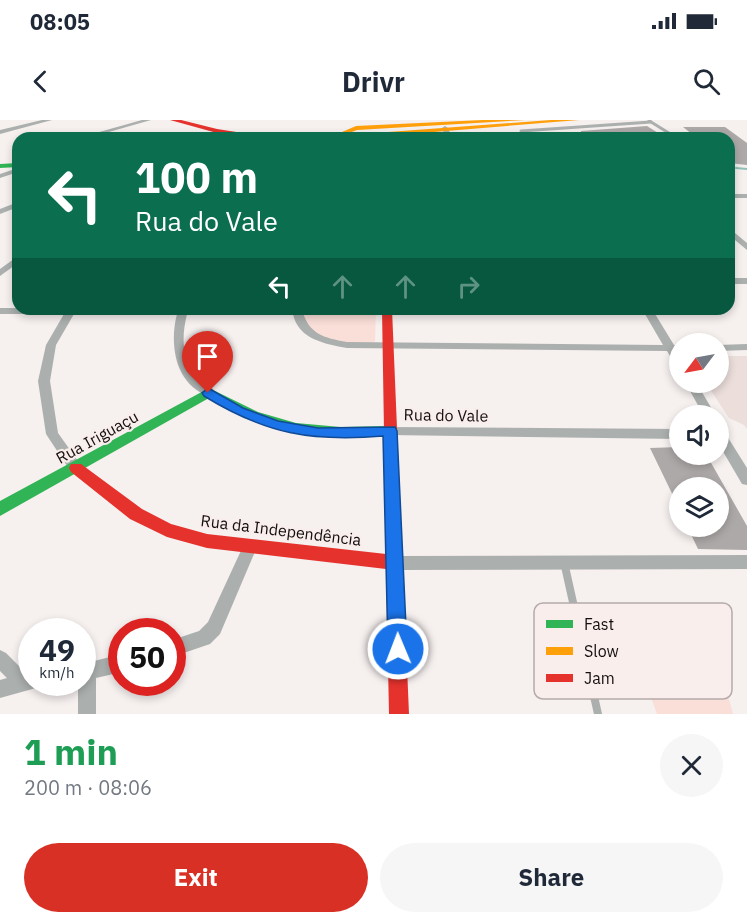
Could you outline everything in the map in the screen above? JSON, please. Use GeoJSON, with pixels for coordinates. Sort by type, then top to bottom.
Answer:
{"type":"FeatureCollection","features":[{"type":"Feature","properties":{"kind":"main road"},"geometry":{"type":"LineString","coordinates":[[173,120],[225,132]]}},
{"type":"Feature","properties":{"kind":"main road"},"geometry":{"type":"LineString","coordinates":[[456,132],[576,120]]}},
{"type":"Feature","properties":{"kind":"main road"},"geometry":{"type":"LineString","coordinates":[[347,132],[350,129],[408,123],[516,125]]}},
{"type":"Feature","properties":{"kind":"main road"},"geometry":{"type":"LineString","coordinates":[[387,315],[399,714]]}},
{"type":"Feature","properties":{"kind":"main road","name":"Rua Iriguaçu"},"geometry":{"type":"LineString","coordinates":[[0,509],[208,393]]}},
{"type":"Feature","properties":{"kind":"main road","name":"Rua do Vale"},"geometry":{"type":"LineString","coordinates":[[208,393],[239,411],[276,426],[318,433],[390,431]]}},
{"type":"Feature","properties":{"kind":"main road","name":"Rua da Independência"},"geometry":{"type":"LineString","coordinates":[[76,468],[136,514],[167,530],[207,542],[396,563]]}},
{"type":"Feature","properties":{"kind":"street"},"geometry":{"type":"LineString","coordinates":[[0,132],[50,120]]}},
{"type":"Feature","properties":{"kind":"street"},"geometry":{"type":"LineString","coordinates":[[103,132],[148,120]]}},
{"type":"Feature","properties":{"kind":"street"},"geometry":{"type":"LineString","coordinates":[[735,236],[747,248]]}},
{"type":"Feature","properties":{"kind":"street"},"geometry":{"type":"LineString","coordinates":[[0,273],[12,264]]}},
{"type":"Feature","properties":{"kind":"street","name":"Rua da Independência"},"geometry":{"type":"LineString","coordinates":[[68,315],[51,345],[44,381],[52,434],[76,468]]}},
{"type":"Feature","properties":{"kind":"street","name":"Rua do Vale"},"geometry":{"type":"LineString","coordinates":[[182,315],[178,333],[182,360],[190,377],[208,393]]}},
{"type":"Feature","properties":{"kind":"street"},"geometry":{"type":"LineString","coordinates":[[299,315],[301,323],[322,340],[355,347],[387,345],[669,348]]}},
{"type":"Feature","properties":{"kind":"street"},"geometry":{"type":"LineString","coordinates":[[651,315],[669,340]]}},
{"type":"Feature","properties":{"kind":"street"},"geometry":{"type":"LineString","coordinates":[[729,348],[747,347]]}},
{"type":"Feature","properties":{"kind":"street","name":"Rua do Vale"},"geometry":{"type":"LineString","coordinates":[[390,431],[669,434]]}},
{"type":"Feature","properties":{"kind":"street"},"geometry":{"type":"LineString","coordinates":[[729,450],[747,480]]}},
{"type":"Feature","properties":{"kind":"street"},"geometry":{"type":"LineString","coordinates":[[186,644],[204,638],[214,628],[250,547]]}},
{"type":"Feature","properties":{"kind":"street","name":"Rua da Independência"},"geometry":{"type":"LineString","coordinates":[[396,563],[747,562]]}},
{"type":"Feature","properties":{"kind":"street"},"geometry":{"type":"LineString","coordinates":[[0,659],[18,674]]}},
{"type":"Feature","properties":{"kind":"street"},"geometry":{"type":"LineString","coordinates":[[0,689],[18,684]]}},
{"type":"Feature","properties":{"kind":"street"},"geometry":{"type":"LineString","coordinates":[[86,696],[87,714]]}},
{"type":"Feature","properties":{"kind":"lane"},"geometry":{"type":"LineString","coordinates":[[516,125],[650,121],[667,132]]}},
{"type":"Feature","properties":{"kind":"lane"},"geometry":{"type":"LineString","coordinates":[[564,562],[573,603]]}},
{"type":"Feature","properties":{"kind":"lane"},"geometry":{"type":"LineString","coordinates":[[595,699],[598,714]]}},
{"type":"Feature","properties":{"kind":"shaded area"},"geometry":{"type":"Polygon","coordinates":[[[301,315],[376,315],[375,342],[352,345],[336,344],[302,327],[301,315]]]}},
{"type":"Feature","properties":{"kind":"shaded area"},"geometry":{"type":"Polygon","coordinates":[[[729,356],[747,356],[747,429],[744,425],[729,418],[729,405],[720,405],[713,393],[729,393],[729,356]]]}},
{"type":"Feature","properties":{"kind":"shaded area"},"geometry":{"type":"Polygon","coordinates":[[[652,699],[729,699],[733,714],[657,714],[652,699]]]}},
{"type":"Feature","properties":{"kind":"building"},"geometry":{"type":"Polygon","coordinates":[[[647,126],[656,132],[581,132],[647,126]]]}},
{"type":"Feature","properties":{"kind":"building"},"geometry":{"type":"Polygon","coordinates":[[[683,127],[725,127],[732,132],[689,132],[683,127]]]}},
{"type":"Feature","properties":{"kind":"building"},"geometry":{"type":"Polygon","coordinates":[[[735,134],[747,143],[747,165],[735,164],[735,134]]]}},
{"type":"Feature","properties":{"kind":"building"},"geometry":{"type":"Polygon","coordinates":[[[669,447],[669,465],[712,465],[719,477],[669,477],[669,487],[650,448],[669,447]]]}},
{"type":"Feature","properties":{"kind":"building"},"geometry":{"type":"Polygon","coordinates":[[[729,494],[747,526],[747,550],[698,549],[692,537],[729,537],[729,494]]]}},
{"type":"Feature","properties":{"kind":"waterway"},"geometry":{"type":"LineString","coordinates":[[736,168],[747,169]]}},
{"type":"Feature","properties":{"kind":"traffic: fast"},"geometry":{"type":"LineString","coordinates":[[0,166],[12,165]]}},
{"type":"Feature","properties":{"kind":"traffic: fast"},"geometry":{"type":"LineString","coordinates":[[0,509],[209,392],[253,415],[296,428],[341,432],[390,431]]}},
{"type":"Feature","properties":{"kind":"traffic: slow"},"geometry":{"type":"LineString","coordinates":[[345,132],[356,128],[522,120]]}},
{"type":"Feature","properties":{"kind":"traffic: slow"},"geometry":{"type":"LineString","coordinates":[[415,132],[576,120]]}},
{"type":"Feature","properties":{"kind":"traffic: jam"},"geometry":{"type":"LineString","coordinates":[[173,120],[225,132]]}},
{"type":"Feature","properties":{"kind":"traffic: jam"},"geometry":{"type":"LineString","coordinates":[[387,315],[399,714]]}},
{"type":"Feature","properties":{"kind":"traffic: jam"},"geometry":{"type":"LineString","coordinates":[[76,468],[136,514],[167,530],[207,541],[396,563]]}},
{"type":"Feature","properties":{"kind":"route"},"geometry":{"type":"LineString","coordinates":[[208,393],[239,411],[276,426],[318,433],[390,431],[398,649]]}}]}
